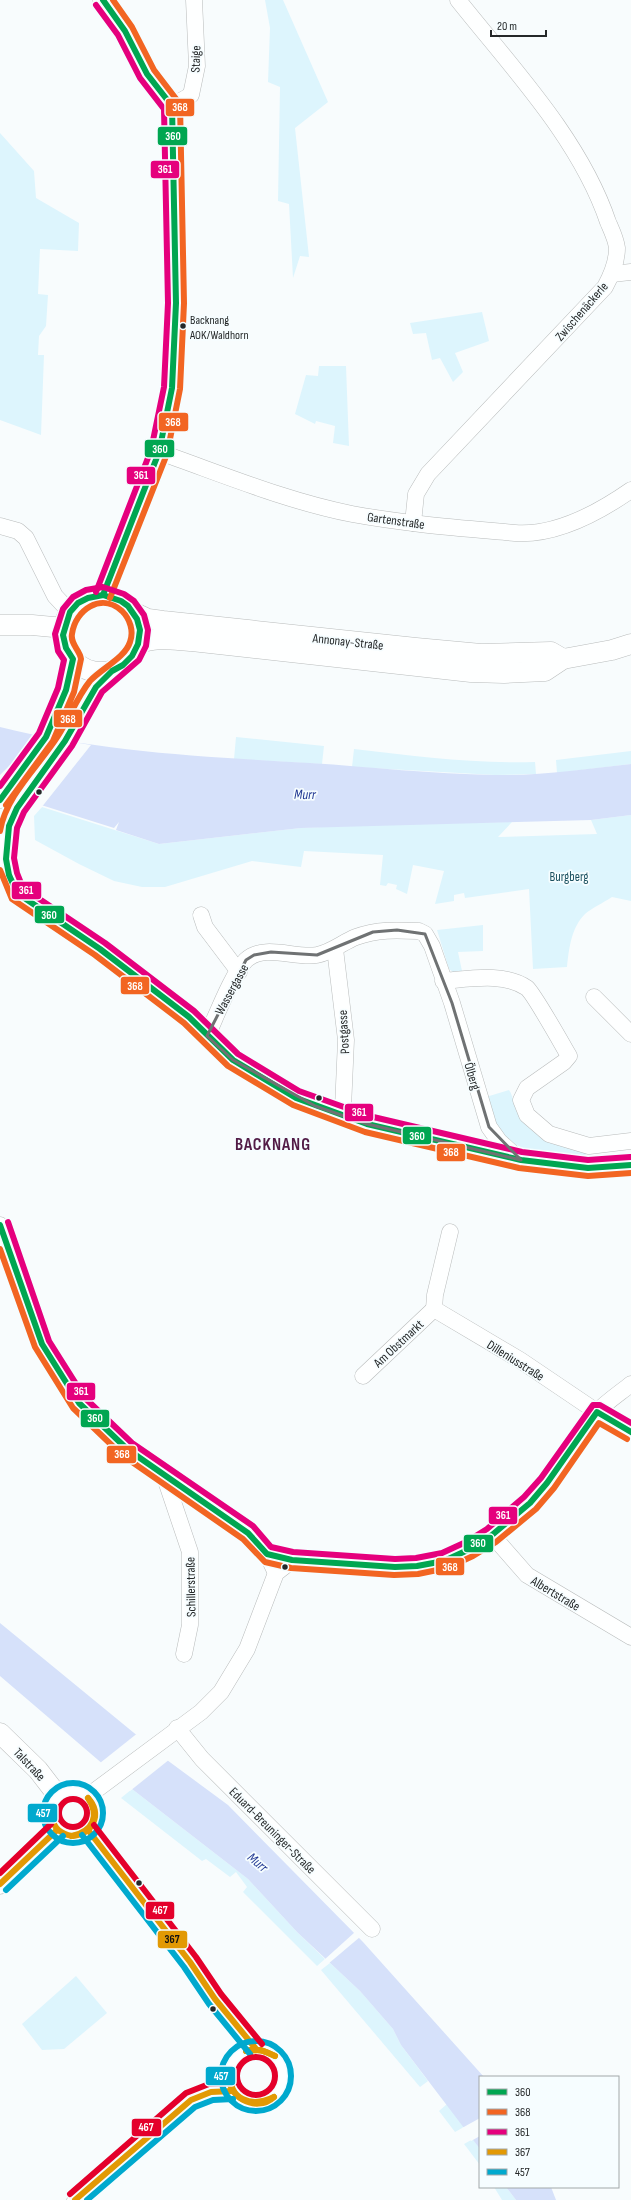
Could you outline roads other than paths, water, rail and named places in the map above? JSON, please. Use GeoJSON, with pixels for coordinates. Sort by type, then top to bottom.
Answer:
{"type":"FeatureCollection","features":[{"type":"Feature","properties":{"kind":"street"},"geometry":{"type":"LineString","coordinates":[[103,0],[125,31],[147,74],[172,106],[176,303],[172,388],[159,452],[103,595]]}},
{"type":"Feature","properties":{"kind":"street","name":"Staige"},"geometry":{"type":"LineString","coordinates":[[172,106],[191,95],[196,66],[194,0]]}},
{"type":"Feature","properties":{"kind":"street","name":"Zwischenäckerle"},"geometry":{"type":"LineString","coordinates":[[413,523],[416,494],[428,474],[570,326],[604,288],[612,274],[617,247],[603,208],[577,155],[536,98],[458,0]]}},
{"type":"Feature","properties":{"kind":"street"},"geometry":{"type":"LineString","coordinates":[[612,274],[631,272]]}},
{"type":"Feature","properties":{"kind":"street","name":"Gartenstraße"},"geometry":{"type":"LineString","coordinates":[[159,452],[279,494],[352,514],[413,523],[529,534],[570,524],[619,499],[631,490]]}},
{"type":"Feature","properties":{"kind":"street"},"geometry":{"type":"LineString","coordinates":[[0,526],[18,531],[26,538],[67,620]]}},
{"type":"Feature","properties":{"kind":"street"},"geometry":{"type":"LineString","coordinates":[[112,671],[101,672],[90,670],[73,659],[66,648],[63,636],[67,620],[78,604],[88,598],[103,595],[121,601],[133,612],[140,630],[138,644],[132,656],[123,665],[112,671],[88,698],[64,740],[17,808],[9,826],[6,843],[9,875],[17,893],[100,949],[189,1018],[232,1060],[296,1098],[367,1124],[520,1160],[588,1168],[631,1165]]}},
{"type":"Feature","properties":{"kind":"street","name":"Annonay-Straße"},"geometry":{"type":"LineString","coordinates":[[133,612],[148,619],[163,621],[482,654],[551,652],[563,659]]}},
{"type":"Feature","properties":{"kind":"street"},"geometry":{"type":"LineString","coordinates":[[0,625],[32,625],[67,620]]}},
{"type":"Feature","properties":{"kind":"street","name":"Annonay-Straße"},"geometry":{"type":"LineString","coordinates":[[138,644],[146,641],[161,639],[192,641],[463,671],[504,674],[545,670],[563,659],[612,650],[631,644]]}},
{"type":"Feature","properties":{"kind":"street"},"geometry":{"type":"LineString","coordinates":[[0,800],[46,737],[66,690],[73,659]]}},
{"type":"Feature","properties":{"kind":"street"},"geometry":{"type":"LineString","coordinates":[[202,915],[205,927],[239,972]]}},
{"type":"Feature","properties":{"kind":"street","name":"Ölberg"},"geometry":{"type":"LineString","coordinates":[[336,949],[355,937],[379,931],[419,931],[425,934],[432,946],[443,981],[452,1003],[489,1127],[499,1141],[520,1160]]}},
{"type":"Feature","properties":{"kind":"street","name":"Wassergasse"},"geometry":{"type":"LineString","coordinates":[[207,1036],[246,960],[254,955],[271,952],[304,956],[317,955],[336,949]]}},
{"type":"Feature","properties":{"kind":"street","name":"Postgasse"},"geometry":{"type":"LineString","coordinates":[[336,949],[346,1040],[342,1108],[339,1115]]}},
{"type":"Feature","properties":{"kind":"street"},"geometry":{"type":"LineString","coordinates":[[443,981],[488,978],[511,980],[528,989],[569,1056],[564,1062],[527,1088],[521,1100],[527,1115],[549,1134],[590,1146],[624,1143]]}},
{"type":"Feature","properties":{"kind":"street"},"geometry":{"type":"LineString","coordinates":[[594,997],[631,1034]]}},
{"type":"Feature","properties":{"kind":"street"},"geometry":{"type":"LineString","coordinates":[[0,1225],[42,1344],[60,1376],[79,1403],[127,1449],[248,1532],[267,1554],[276,1573]]}},
{"type":"Feature","properties":{"kind":"street"},"geometry":{"type":"LineString","coordinates":[[434,1309],[435,1295],[450,1232]]}},
{"type":"Feature","properties":{"kind":"street","name":"Am Obstmarkt"},"geometry":{"type":"LineString","coordinates":[[363,1376],[434,1309]]}},
{"type":"Feature","properties":{"kind":"street","name":"Dilleniusstraße"},"geometry":{"type":"LineString","coordinates":[[434,1309],[520,1360],[597,1412],[631,1432]]}},
{"type":"Feature","properties":{"kind":"street"},"geometry":{"type":"LineString","coordinates":[[267,1554],[292,1560],[395,1567],[417,1566],[444,1561],[470,1549],[492,1535],[530,1503],[547,1483],[597,1412],[631,1384]]}},
{"type":"Feature","properties":{"kind":"street","name":"Schillerstraße"},"geometry":{"type":"LineString","coordinates":[[164,1475],[190,1552],[190,1625],[184,1654]]}},
{"type":"Feature","properties":{"kind":"street","name":"Albertstraße"},"geometry":{"type":"LineString","coordinates":[[492,1535],[527,1575],[631,1637]]}},
{"type":"Feature","properties":{"kind":"street"},"geometry":{"type":"LineString","coordinates":[[88,1796],[177,1728],[201,1712],[221,1692],[235,1671],[256,1628],[276,1573],[292,1560]]}},
{"type":"Feature","properties":{"kind":"street","name":"Eduard-Breuninger-Straße"},"geometry":{"type":"LineString","coordinates":[[177,1728],[202,1759],[372,1929]]}},
{"type":"Feature","properties":{"kind":"street","name":"Talstraße"},"geometry":{"type":"LineString","coordinates":[[0,1733],[38,1770],[58,1796]]}},
{"type":"Feature","properties":{"kind":"street"},"geometry":{"type":"LineString","coordinates":[[70,1791],[77,1791],[88,1796],[94,1806],[95,1812],[94,1819],[88,1830],[76,1836],[63,1834],[53,1825],[50,1813],[51,1807],[58,1796],[70,1791]]}},
{"type":"Feature","properties":{"kind":"street"},"geometry":{"type":"LineString","coordinates":[[0,1884],[58,1830]]}},
{"type":"Feature","properties":{"kind":"street"},"geometry":{"type":"LineString","coordinates":[[88,1830],[190,1962],[215,1999],[256,2049]]}},
{"type":"Feature","properties":{"kind":"street"},"geometry":{"type":"LineString","coordinates":[[256,2049],[266,2050],[280,2061],[283,2070],[282,2088],[269,2101],[261,2104],[248,2103],[242,2100],[233,2091],[229,2079],[233,2062],[245,2051],[256,2049]]}},
{"type":"Feature","properties":{"kind":"street"},"geometry":{"type":"LineString","coordinates":[[75,2200],[191,2100],[211,2092],[233,2091]]}},
{"type":"Feature","properties":{"kind":"water","name":"Murr"},"geometry":{"type":"Polygon","coordinates":[[[0,727],[115,748],[193,756],[448,773],[511,775],[563,772],[631,764],[631,815],[591,820],[301,828],[159,844],[116,830],[119,822],[114,828],[0,792],[0,727]]]}},
{"type":"Feature","properties":{"kind":"water","name":"Murr"},"geometry":{"type":"Polygon","coordinates":[[[0,1623],[167,1760],[228,1805],[363,1942],[483,2076],[479,2076],[479,2148],[401,2045],[393,2029],[360,1991],[297,1932],[248,1879],[132,1789],[0,1676],[0,1623]]]}},
{"type":"Feature","properties":{"kind":"water"},"geometry":{"type":"Polygon","coordinates":[[[507,2188],[551,2188],[556,2200],[516,2200],[507,2188]]]}},
{"type":"Feature","properties":{"kind":"place","name":"Backnang AOK/Waldhorn"},"geometry":{"type":"Point","coordinates":[183,326]}},
{"type":"Feature","properties":{"kind":"district","name":"BACKNANG"},"geometry":{"type":"Point","coordinates":[273,1144]}},
{"type":"Feature","properties":{"kind":"park label","name":"Burgberg"},"geometry":{"type":"Point","coordinates":[569,876]}}]}
